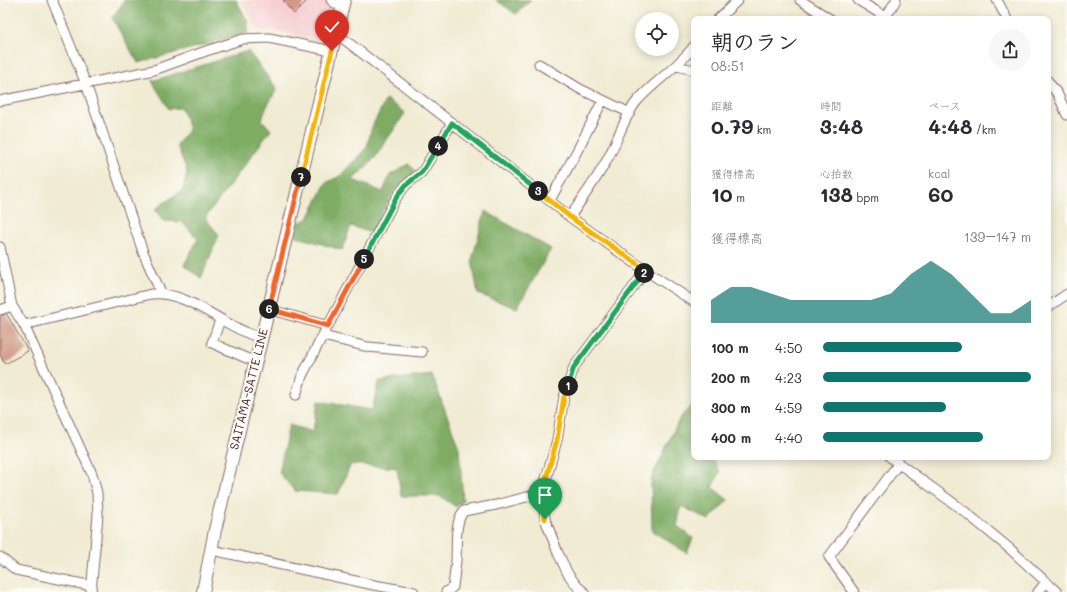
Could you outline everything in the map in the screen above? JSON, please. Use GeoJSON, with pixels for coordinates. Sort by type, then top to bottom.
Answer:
{"type":"FeatureCollection","features":[{"type":"Feature","properties":{"kind":"main road","name":"SAITAMA-SATTE LINE"},"geometry":{"type":"LineString","coordinates":[[203,592],[261,338],[343,3]]}},
{"type":"Feature","properties":{"kind":"street"},"geometry":{"type":"LineString","coordinates":[[52,0],[86,84],[143,252],[161,293]]}},
{"type":"Feature","properties":{"kind":"street"},"geometry":{"type":"LineString","coordinates":[[331,0],[336,4],[343,3]]}},
{"type":"Feature","properties":{"kind":"street"},"geometry":{"type":"LineString","coordinates":[[800,0],[825,16]]}},
{"type":"Feature","properties":{"kind":"street"},"geometry":{"type":"LineString","coordinates":[[858,0],[884,16]]}},
{"type":"Feature","properties":{"kind":"street"},"geometry":{"type":"LineString","coordinates":[[888,16],[896,0]]}},
{"type":"Feature","properties":{"kind":"street"},"geometry":{"type":"LineString","coordinates":[[997,0],[1005,16]]}},
{"type":"Feature","properties":{"kind":"street"},"geometry":{"type":"LineString","coordinates":[[722,16],[735,1]]}},
{"type":"Feature","properties":{"kind":"street"},"geometry":{"type":"LineString","coordinates":[[336,35],[345,40],[452,123],[570,217],[646,270],[691,297]]}},
{"type":"Feature","properties":{"kind":"street"},"geometry":{"type":"LineString","coordinates":[[0,101],[154,70],[206,50],[243,39],[269,38],[332,51]]}},
{"type":"Feature","properties":{"kind":"street"},"geometry":{"type":"LineString","coordinates":[[570,217],[601,171],[637,102],[676,66],[691,49]]}},
{"type":"Feature","properties":{"kind":"street"},"geometry":{"type":"LineString","coordinates":[[539,64],[580,89],[630,113]]}},
{"type":"Feature","properties":{"kind":"street"},"geometry":{"type":"LineString","coordinates":[[676,66],[691,69]]}},
{"type":"Feature","properties":{"kind":"street"},"geometry":{"type":"LineString","coordinates":[[1051,85],[1058,95],[1067,115]]}},
{"type":"Feature","properties":{"kind":"street"},"geometry":{"type":"LineString","coordinates":[[550,200],[603,100]]}},
{"type":"Feature","properties":{"kind":"street"},"geometry":{"type":"LineString","coordinates":[[296,396],[302,376],[396,198],[406,185],[422,172],[452,123]]}},
{"type":"Feature","properties":{"kind":"street"},"geometry":{"type":"LineString","coordinates":[[0,247],[12,306],[24,325],[92,474],[97,493],[98,515],[91,589],[16,570],[2,561]]}},
{"type":"Feature","properties":{"kind":"street"},"geometry":{"type":"LineString","coordinates":[[584,592],[577,586],[568,574],[558,553],[545,519],[542,493],[557,440],[564,397],[574,367],[646,270]]}},
{"type":"Feature","properties":{"kind":"street"},"geometry":{"type":"LineString","coordinates":[[24,325],[150,294],[161,293],[190,302],[220,320],[253,336],[261,338]]}},
{"type":"Feature","properties":{"kind":"street"},"geometry":{"type":"LineString","coordinates":[[1051,305],[1067,294]]}},
{"type":"Feature","properties":{"kind":"street"},"geometry":{"type":"LineString","coordinates":[[0,310],[12,306]]}},
{"type":"Feature","properties":{"kind":"street"},"geometry":{"type":"LineString","coordinates":[[268,309],[328,326]]}},
{"type":"Feature","properties":{"kind":"street"},"geometry":{"type":"LineString","coordinates":[[220,320],[212,343],[256,361]]}},
{"type":"Feature","properties":{"kind":"street"},"geometry":{"type":"LineString","coordinates":[[323,336],[368,347],[422,352]]}},
{"type":"Feature","properties":{"kind":"street"},"geometry":{"type":"LineString","coordinates":[[894,460],[964,511],[1057,592]]}},
{"type":"Feature","properties":{"kind":"street"},"geometry":{"type":"LineString","coordinates":[[854,592],[829,557],[899,463]]}},
{"type":"Feature","properties":{"kind":"street"},"geometry":{"type":"LineString","coordinates":[[446,592],[453,587],[455,576],[456,540],[460,515],[464,511],[496,505],[542,493]]}},
{"type":"Feature","properties":{"kind":"street"},"geometry":{"type":"LineString","coordinates":[[212,550],[374,585],[414,592]]}},
{"type":"Feature","properties":{"kind":"street"},"geometry":{"type":"LineString","coordinates":[[1038,592],[1046,582]]}},
{"type":"Feature","properties":{"kind":"shaded area"},"geometry":{"type":"Polygon","coordinates":[[[241,0],[274,0],[277,3],[280,0],[326,0],[330,4],[324,37],[318,41],[293,34],[271,30],[258,30],[241,0]]]}},
{"type":"Feature","properties":{"kind":"green space"},"geometry":{"type":"Polygon","coordinates":[[[125,0],[236,0],[248,22],[248,33],[138,63],[112,18],[125,0]]]}},
{"type":"Feature","properties":{"kind":"green space"},"geometry":{"type":"Polygon","coordinates":[[[496,0],[531,0],[516,14],[496,0]]]}},
{"type":"Feature","properties":{"kind":"green space"},"geometry":{"type":"Polygon","coordinates":[[[248,51],[277,89],[266,108],[262,120],[271,130],[205,218],[219,235],[201,278],[184,265],[198,239],[182,222],[163,221],[155,209],[183,190],[187,171],[177,145],[189,129],[181,108],[169,109],[152,81],[248,51]]]}},
{"type":"Feature","properties":{"kind":"green space"},"geometry":{"type":"Polygon","coordinates":[[[386,99],[405,113],[374,159],[353,180],[383,192],[390,175],[409,164],[417,172],[394,191],[371,233],[351,226],[342,250],[295,236],[298,223],[308,219],[326,183],[340,176],[367,147],[372,127],[386,99]]]}},
{"type":"Feature","properties":{"kind":"green space"},"geometry":{"type":"Polygon","coordinates":[[[485,211],[551,249],[517,308],[478,294],[472,260],[485,211]]]}},
{"type":"Feature","properties":{"kind":"green space"},"geometry":{"type":"Polygon","coordinates":[[[432,375],[459,448],[463,501],[456,507],[440,496],[401,496],[397,468],[351,464],[338,494],[295,491],[279,473],[289,425],[313,432],[318,401],[372,410],[379,381],[432,375]]]}},
{"type":"Feature","properties":{"kind":"green space"},"geometry":{"type":"Polygon","coordinates":[[[691,406],[691,460],[713,460],[720,472],[712,487],[728,500],[709,520],[681,506],[677,526],[693,538],[687,553],[652,531],[651,479],[680,418],[691,406]]]}},
{"type":"Feature","properties":{"kind":"building"},"geometry":{"type":"Polygon","coordinates":[[[283,0],[308,0],[294,14],[283,0]]]}},
{"type":"Feature","properties":{"kind":"building"},"geometry":{"type":"Polygon","coordinates":[[[6,313],[28,351],[5,364],[0,355],[0,317],[6,313]]]}},
{"type":"Feature","properties":{"kind":"route"},"geometry":{"type":"LineString","coordinates":[[332,51],[268,309],[328,326],[396,198],[406,185],[422,172],[452,123],[570,217],[646,270],[574,367],[564,397],[557,440],[542,493],[545,519]]}}]}
